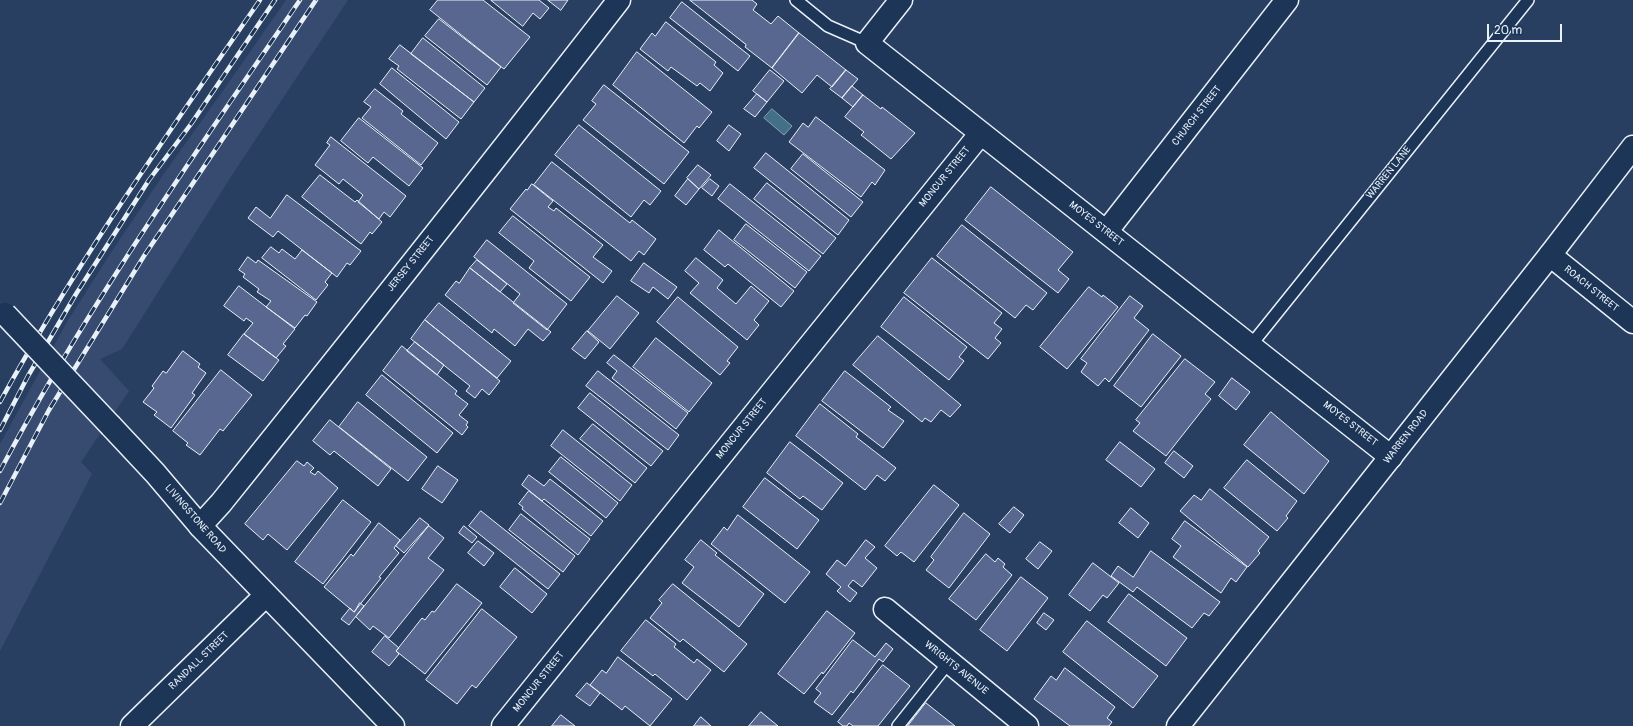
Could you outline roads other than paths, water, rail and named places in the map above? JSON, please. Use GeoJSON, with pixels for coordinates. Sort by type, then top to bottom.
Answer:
{"type":"FeatureCollection","features":[{"type":"Feature","properties":{"kind":"street","name":"JERSEY STREET"},"geometry":{"type":"LineString","coordinates":[[200,526],[215,511],[372,312],[459,206],[619,0]]}},
{"type":"Feature","properties":{"kind":"street"},"geometry":{"type":"LineString","coordinates":[[867,43],[901,0]]}},
{"type":"Feature","properties":{"kind":"street","name":"CHURCH STREET"},"geometry":{"type":"LineString","coordinates":[[1106,232],[1287,0]]}},
{"type":"Feature","properties":{"kind":"street","name":"MOYES STREET"},"geometry":{"type":"LineString","coordinates":[[867,43],[1391,457]]}},
{"type":"Feature","properties":{"kind":"street","name":"MONCUR STREET"},"geometry":{"type":"LineString","coordinates":[[503,726],[981,133]]}},
{"type":"Feature","properties":{"kind":"street","name":"WARREN ROAD"},"geometry":{"type":"LineString","coordinates":[[1178,726],[1550,255],[1633,147]]}},
{"type":"Feature","properties":{"kind":"street","name":"ROACH STREET"},"geometry":{"type":"LineString","coordinates":[[1550,255],[1633,322]]}},
{"type":"Feature","properties":{"kind":"street","name":"LIVINGSTONE ROAD"},"geometry":{"type":"LineString","coordinates":[[2,312],[156,473],[200,526],[265,596],[393,726]]}},
{"type":"Feature","properties":{"kind":"street","name":"RANDALL STREET"},"geometry":{"type":"LineString","coordinates":[[132,726],[265,596]]}},
{"type":"Feature","properties":{"kind":"street","name":"WRIGHTS AVENUE"},"geometry":{"type":"LineString","coordinates":[[885,609],[1027,726]]}},
{"type":"Feature","properties":{"kind":"lane","name":"MOYES STREET"},"geometry":{"type":"LineString","coordinates":[[796,0],[828,26],[867,43]]}},
{"type":"Feature","properties":{"kind":"lane","name":"WARREN LANE"},"geometry":{"type":"LineString","coordinates":[[1251,346],[1528,0]]}},
{"type":"Feature","properties":{"kind":"lane"},"geometry":{"type":"LineString","coordinates":[[898,726],[949,662]]}},
{"type":"Feature","properties":{"kind":"railway"},"geometry":{"type":"LineString","coordinates":[[0,402],[60,299],[92,248],[158,148],[260,0]]}},
{"type":"Feature","properties":{"kind":"railway"},"geometry":{"type":"LineString","coordinates":[[0,430],[28,376],[76,294],[149,180],[191,124],[275,0]]}},
{"type":"Feature","properties":{"kind":"railway"},"geometry":{"type":"LineString","coordinates":[[0,471],[69,349],[105,290],[143,231],[300,0]]}},
{"type":"Feature","properties":{"kind":"railway"},"geometry":{"type":"LineString","coordinates":[[0,503],[49,410],[144,256],[316,0]]}}]}
